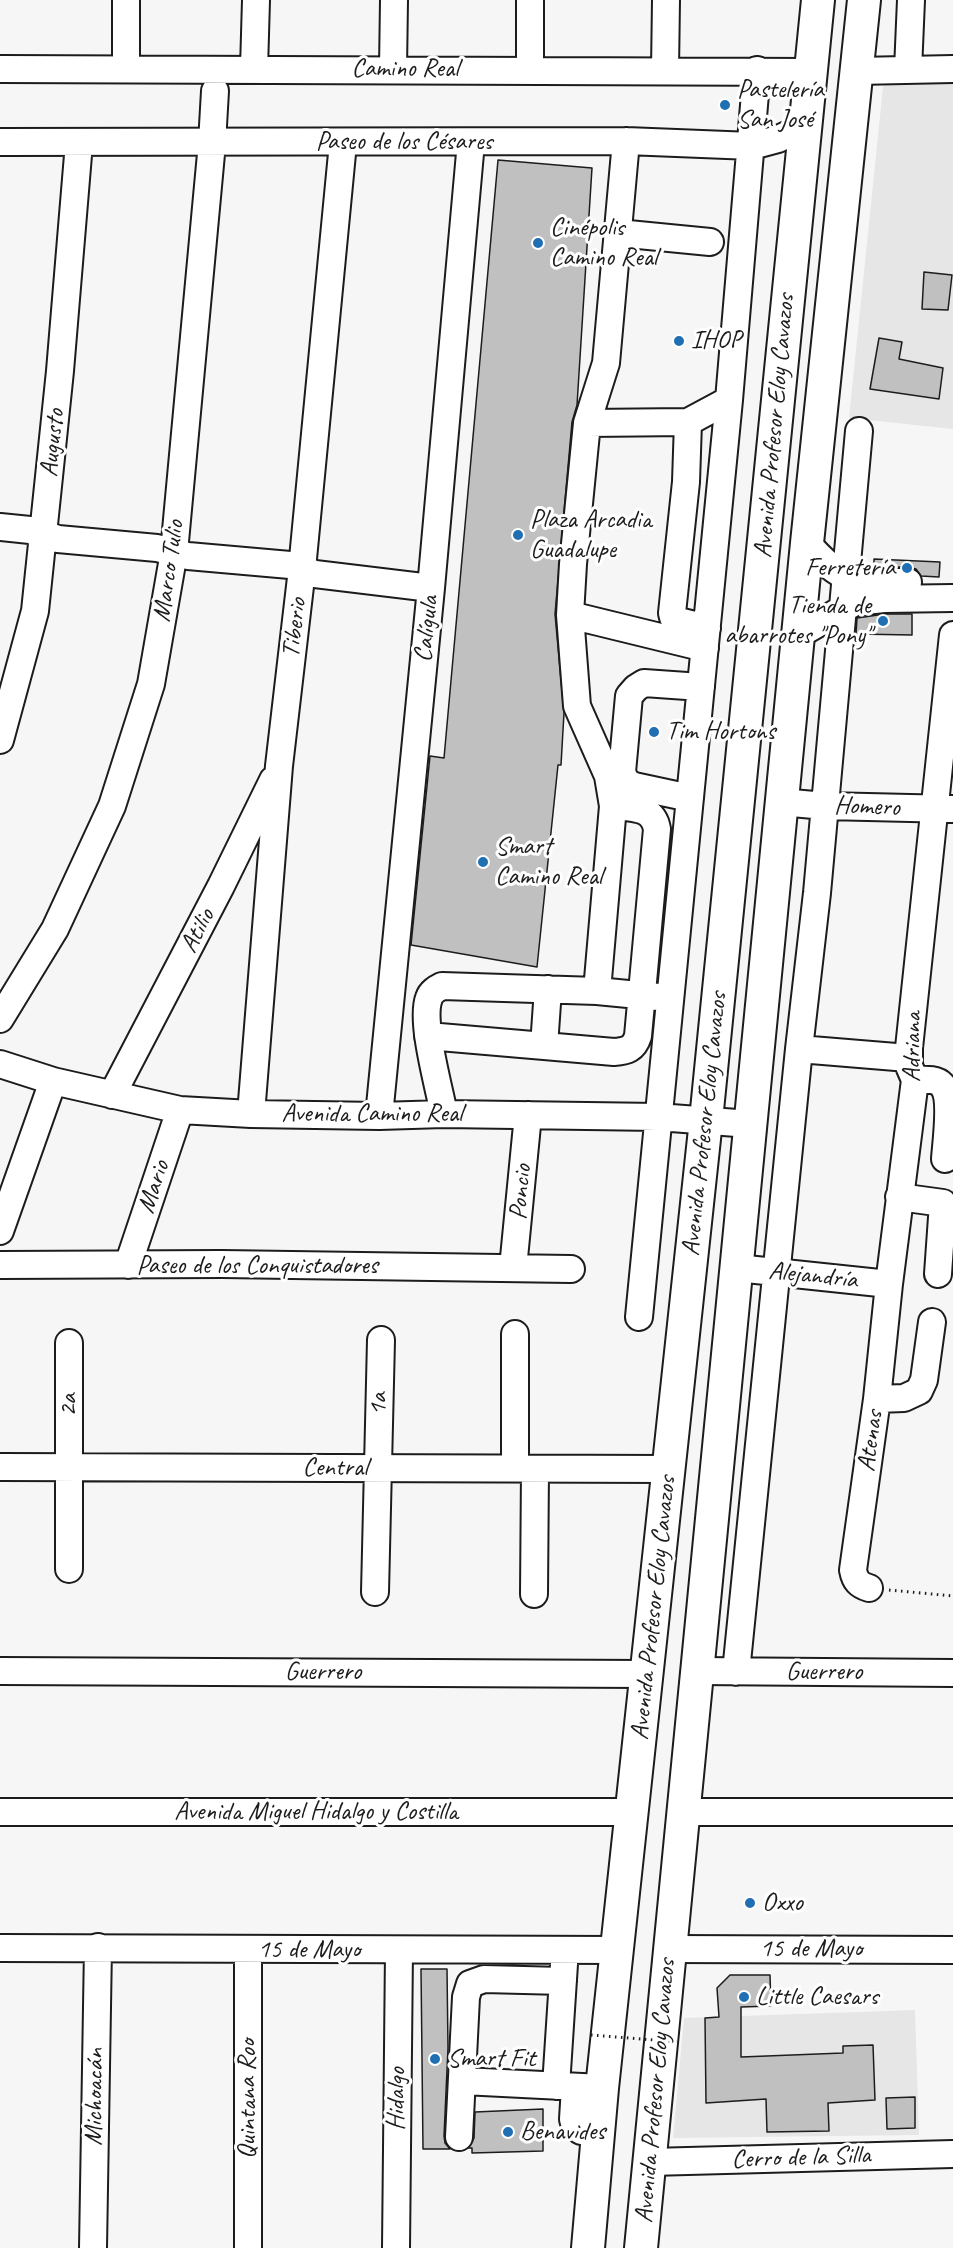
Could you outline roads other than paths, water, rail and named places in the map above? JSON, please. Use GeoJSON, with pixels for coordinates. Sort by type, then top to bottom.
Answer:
{"type":"FeatureCollection","features":[{"type":"Feature","properties":{"kind":"main road","name":"Avenida Profesor Eloy Cavazos"},"geometry":{"type":"LineString","coordinates":[[588,2248],[598,2132],[577,2087],[618,1950],[706,1120],[818,0]]}},
{"type":"Feature","properties":{"kind":"main road","name":"Avenida Profesor Eloy Cavazos"},"geometry":{"type":"LineString","coordinates":[[641,2248],[781,802],[864,0]]}},
{"type":"Feature","properties":{"kind":"main road"},"geometry":{"type":"LineString","coordinates":[[811,72],[832,88],[841,105],[850,133]]}},
{"type":"Feature","properties":{"kind":"street"},"geometry":{"type":"LineString","coordinates":[[126,0],[126,68]]}},
{"type":"Feature","properties":{"kind":"street"},"geometry":{"type":"LineString","coordinates":[[254,69],[256,0]]}},
{"type":"Feature","properties":{"kind":"street"},"geometry":{"type":"LineString","coordinates":[[393,69],[394,0]]}},
{"type":"Feature","properties":{"kind":"street"},"geometry":{"type":"LineString","coordinates":[[530,0],[530,69]]}},
{"type":"Feature","properties":{"kind":"street"},"geometry":{"type":"LineString","coordinates":[[665,70],[666,0]]}},
{"type":"Feature","properties":{"kind":"street"},"geometry":{"type":"LineString","coordinates":[[908,70],[911,0]]}},
{"type":"Feature","properties":{"kind":"street","name":"Camino Real"},"geometry":{"type":"LineString","coordinates":[[0,69],[530,69],[811,72]]}},
{"type":"Feature","properties":{"kind":"street"},"geometry":{"type":"LineString","coordinates":[[857,71],[953,69]]}},
{"type":"Feature","properties":{"kind":"street"},"geometry":{"type":"LineString","coordinates":[[639,1317],[729,400],[757,70]]}},
{"type":"Feature","properties":{"kind":"street","name":"Marco Tulio"},"geometry":{"type":"LineString","coordinates":[[0,1019],[55,929],[112,806],[151,684],[174,552],[215,91]]}},
{"type":"Feature","properties":{"kind":"street","name":"Paseo de los Césares"},"geometry":{"type":"LineString","coordinates":[[0,142],[626,141],[752,146],[778,140],[804,127]]}},
{"type":"Feature","properties":{"kind":"street"},"geometry":{"type":"LineString","coordinates":[[597,991],[613,806],[608,776],[578,706],[570,615],[587,423],[606,363],[626,141]]}},
{"type":"Feature","properties":{"kind":"street","name":"Calígula"},"geometry":{"type":"LineString","coordinates":[[379,1116],[431,588],[471,142]]}},
{"type":"Feature","properties":{"kind":"street","name":"Augusto"},"geometry":{"type":"LineString","coordinates":[[0,740],[35,611],[79,143]]}},
{"type":"Feature","properties":{"kind":"street","name":"Tiberio"},"geometry":{"type":"LineString","coordinates":[[250,1114],[279,766],[302,570],[343,143]]}},
{"type":"Feature","properties":{"kind":"street"},"geometry":{"type":"LineString","coordinates":[[618,233],[710,242]]}},
{"type":"Feature","properties":{"kind":"street"},"geometry":{"type":"LineString","coordinates":[[587,423],[688,422],[729,400]]}},
{"type":"Feature","properties":{"kind":"street"},"geometry":{"type":"LineString","coordinates":[[688,422],[686,482],[672,613],[673,617],[706,638]]}},
{"type":"Feature","properties":{"kind":"street"},"geometry":{"type":"LineString","coordinates":[[736,1672],[799,1049],[812,949],[858,431]]}},
{"type":"Feature","properties":{"kind":"street"},"geometry":{"type":"LineString","coordinates":[[0,527],[44,534],[58,539],[157,548],[188,556],[290,565],[315,574],[431,588]]}},
{"type":"Feature","properties":{"kind":"street"},"geometry":{"type":"LineString","coordinates":[[807,543],[825,564],[845,578],[879,582],[953,582]]}},
{"type":"Feature","properties":{"kind":"street"},"geometry":{"type":"LineString","coordinates":[[798,635],[844,607],[868,600],[953,598]]}},
{"type":"Feature","properties":{"kind":"street"},"geometry":{"type":"LineString","coordinates":[[570,615],[706,638]]}},
{"type":"Feature","properties":{"kind":"street","name":"Adriana"},"geometry":{"type":"LineString","coordinates":[[889,1284],[912,1069],[944,809],[953,634]]}},
{"type":"Feature","properties":{"kind":"street"},"geometry":{"type":"LineString","coordinates":[[690,798],[634,786],[627,782],[622,772],[629,696],[644,683],[701,687]]}},
{"type":"Feature","properties":{"kind":"street","name":"Atilio"},"geometry":{"type":"LineString","coordinates":[[112,1095],[216,896],[279,766]]}},
{"type":"Feature","properties":{"kind":"street","name":"Homero"},"geometry":{"type":"LineString","coordinates":[[781,802],[825,806],[944,809]]}},
{"type":"Feature","properties":{"kind":"street"},"geometry":{"type":"LineString","coordinates":[[428,1036],[614,1052],[630,1049],[635,1044],[638,1036],[657,829],[653,818],[643,809],[613,806]]}},
{"type":"Feature","properties":{"kind":"street"},"geometry":{"type":"LineString","coordinates":[[444,1114],[428,1036],[427,1007],[429,997],[434,990],[442,986],[548,988],[669,998]]}},
{"type":"Feature","properties":{"kind":"street"},"geometry":{"type":"LineString","coordinates":[[544,1046],[548,988]]}},
{"type":"Feature","properties":{"kind":"street"},"geometry":{"type":"LineString","coordinates":[[799,1049],[912,1069],[943,1086],[949,1091],[945,1160]]}},
{"type":"Feature","properties":{"kind":"street","name":"Avenida Camino Real"},"geometry":{"type":"LineString","coordinates":[[0,1064],[53,1081],[180,1110],[250,1114],[379,1116],[444,1114],[658,1117],[750,1124]]}},
{"type":"Feature","properties":{"kind":"street"},"geometry":{"type":"LineString","coordinates":[[0,1231],[53,1081]]}},
{"type":"Feature","properties":{"kind":"street","name":"Mario"},"geometry":{"type":"LineString","coordinates":[[128,1265],[180,1110]]}},
{"type":"Feature","properties":{"kind":"street","name":"Poncio"},"geometry":{"type":"LineString","coordinates":[[513,1268],[528,1116]]}},
{"type":"Feature","properties":{"kind":"street"},"geometry":{"type":"LineString","coordinates":[[900,1197],[943,1203],[938,1274]]}},
{"type":"Feature","properties":{"kind":"street","name":"Paseo de los Conquistadores"},"geometry":{"type":"LineString","coordinates":[[0,1264],[571,1269]]}},
{"type":"Feature","properties":{"kind":"street","name":"Alejandría"},"geometry":{"type":"LineString","coordinates":[[737,1268],[889,1284]]}},
{"type":"Feature","properties":{"kind":"street","name":"Atenas"},"geometry":{"type":"LineString","coordinates":[[869,1588],[859,1585],[853,1570],[877,1399],[889,1284]]}},
{"type":"Feature","properties":{"kind":"street"},"geometry":{"type":"LineString","coordinates":[[877,1399],[904,1398],[919,1391],[924,1380],[932,1322]]}},
{"type":"Feature","properties":{"kind":"street"},"geometry":{"type":"LineString","coordinates":[[515,1334],[534,1594]]}},
{"type":"Feature","properties":{"kind":"street","name":"1a"},"geometry":{"type":"LineString","coordinates":[[375,1592],[381,1340]]}},
{"type":"Feature","properties":{"kind":"street","name":"2a"},"geometry":{"type":"LineString","coordinates":[[69,1343],[69,1569]]}},
{"type":"Feature","properties":{"kind":"street","name":"Central"},"geometry":{"type":"LineString","coordinates":[[0,1467],[670,1469]]}},
{"type":"Feature","properties":{"kind":"street","name":"Guerrero"},"geometry":{"type":"LineString","coordinates":[[0,1671],[646,1674]]}},
{"type":"Feature","properties":{"kind":"street","name":"Guerrero"},"geometry":{"type":"LineString","coordinates":[[696,1671],[953,1672]]}},
{"type":"Feature","properties":{"kind":"street","name":"Avenida Miguel Hidalgo y Costilla"},"geometry":{"type":"LineString","coordinates":[[0,1812],[632,1812]]}},
{"type":"Feature","properties":{"kind":"street"},"geometry":{"type":"LineString","coordinates":[[682,1812],[953,1812]]}},
{"type":"Feature","properties":{"kind":"street","name":"Michoacán"},"geometry":{"type":"LineString","coordinates":[[93,2248],[98,1947]]}},
{"type":"Feature","properties":{"kind":"street","name":"15 de Mayo"},"geometry":{"type":"LineString","coordinates":[[0,1948],[399,1950],[565,1948],[618,1950]]}},
{"type":"Feature","properties":{"kind":"street"},"geometry":{"type":"LineString","coordinates":[[463,2081],[577,2087],[563,1981],[565,1948]]}},
{"type":"Feature","properties":{"kind":"street","name":"Quintana Roo"},"geometry":{"type":"LineString","coordinates":[[248,1949],[248,2248]]}},
{"type":"Feature","properties":{"kind":"street","name":"15 de Mayo"},"geometry":{"type":"LineString","coordinates":[[669,1949],[953,1950]]}},
{"type":"Feature","properties":{"kind":"street","name":"Hidalgo"},"geometry":{"type":"LineString","coordinates":[[396,2248],[399,1950]]}},
{"type":"Feature","properties":{"kind":"street"},"geometry":{"type":"LineString","coordinates":[[459,2137],[466,1997],[470,1984],[484,1979],[563,1981]]}},
{"type":"Feature","properties":{"kind":"street","name":"Cerro de la Silla"},"geometry":{"type":"LineString","coordinates":[[650,2162],[953,2154]]}},
{"type":"Feature","properties":{"kind":"place","name":"Pastelería San José"},"geometry":{"type":"Point","coordinates":[725,105]}},
{"type":"Feature","properties":{"kind":"place","name":"Cinépolis Camino Real"},"geometry":{"type":"Point","coordinates":[538,243]}},
{"type":"Feature","properties":{"kind":"place","name":"IHOP"},"geometry":{"type":"Point","coordinates":[679,341]}},
{"type":"Feature","properties":{"kind":"place","name":"Plaza Arcadia Guadalupe"},"geometry":{"type":"Point","coordinates":[518,535]}},
{"type":"Feature","properties":{"kind":"place","name":"Ferretería"},"geometry":{"type":"Point","coordinates":[907,568]}},
{"type":"Feature","properties":{"kind":"place","name":"Tienda de abarrotes \"Pony\""},"geometry":{"type":"Point","coordinates":[883,621]}},
{"type":"Feature","properties":{"kind":"place","name":"Tim Hortons"},"geometry":{"type":"Point","coordinates":[654,732]}},
{"type":"Feature","properties":{"kind":"place","name":"Smart Camino Real"},"geometry":{"type":"Point","coordinates":[483,862]}},
{"type":"Feature","properties":{"kind":"place","name":"Oxxo"},"geometry":{"type":"Point","coordinates":[750,1903]}},
{"type":"Feature","properties":{"kind":"place","name":"Little Caesars"},"geometry":{"type":"Point","coordinates":[744,1997]}},
{"type":"Feature","properties":{"kind":"place","name":"Smart Fit"},"geometry":{"type":"Point","coordinates":[435,2059]}},
{"type":"Feature","properties":{"kind":"place","name":"Benavides"},"geometry":{"type":"Point","coordinates":[508,2132]}}]}
